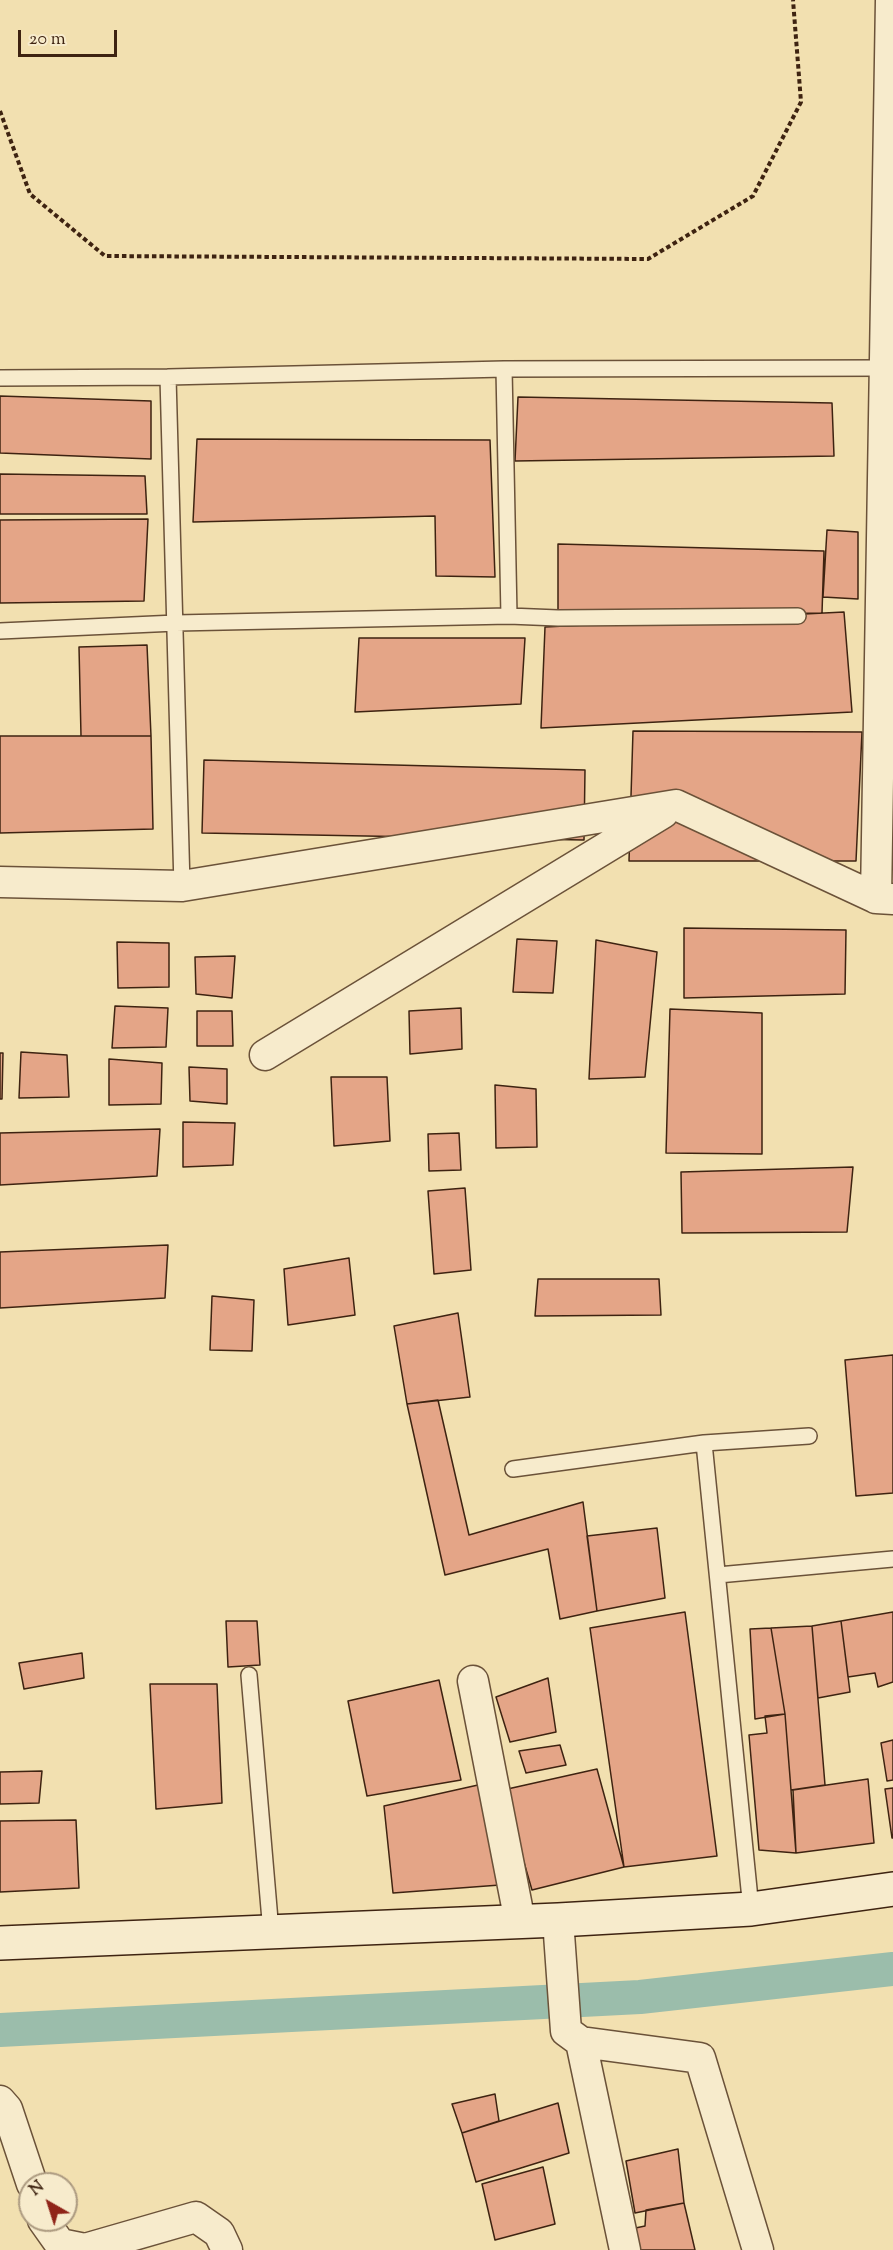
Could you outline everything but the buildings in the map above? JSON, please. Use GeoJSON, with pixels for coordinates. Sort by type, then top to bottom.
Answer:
{"type":"FeatureCollection","features":[{"type":"Feature","properties":{"kind":"street"},"geometry":{"type":"LineString","coordinates":[[0,882],[182,886],[676,805],[885,899],[884,368],[889,271],[891,0]]}},
{"type":"Feature","properties":{"kind":"street"},"geometry":{"type":"LineString","coordinates":[[265,1055],[676,805]]}},
{"type":"Feature","properties":{"kind":"street"},"geometry":{"type":"LineString","coordinates":[[473,1681],[520,1922]]}},
{"type":"Feature","properties":{"kind":"street"},"geometry":{"type":"LineString","coordinates":[[0,1943],[520,1922],[558,1930],[750,1909],[893,1889]]}},
{"type":"Feature","properties":{"kind":"street"},"geometry":{"type":"LineString","coordinates":[[558,1930],[573,2036],[625,2250]]}},
{"type":"Feature","properties":{"kind":"street"},"geometry":{"type":"LineString","coordinates":[[573,2036],[700,2058],[758,2250]]}},
{"type":"Feature","properties":{"kind":"street"},"geometry":{"type":"LineString","coordinates":[[0,2101],[7,2109],[28,2172]]}},
{"type":"Feature","properties":{"kind":"street"},"geometry":{"type":"LineString","coordinates":[[52,2232],[60,2244],[85,2249],[196,2217],[219,2233],[227,2250]]}},
{"type":"Feature","properties":{"kind":"lane"},"geometry":{"type":"LineString","coordinates":[[0,378],[168,377],[504,369],[884,368]]}},
{"type":"Feature","properties":{"kind":"lane"},"geometry":{"type":"LineString","coordinates":[[504,369],[509,616]]}},
{"type":"Feature","properties":{"kind":"lane"},"geometry":{"type":"LineString","coordinates":[[168,377],[182,886]]}},
{"type":"Feature","properties":{"kind":"lane"},"geometry":{"type":"LineString","coordinates":[[0,631],[176,623],[509,616],[558,618],[798,616]]}},
{"type":"Feature","properties":{"kind":"lane"},"geometry":{"type":"LineString","coordinates":[[513,1469],[704,1443],[809,1436]]}},
{"type":"Feature","properties":{"kind":"lane"},"geometry":{"type":"LineString","coordinates":[[704,1443],[750,1909]]}},
{"type":"Feature","properties":{"kind":"lane"},"geometry":{"type":"LineString","coordinates":[[718,1575],[893,1559]]}},
{"type":"Feature","properties":{"kind":"lane"},"geometry":{"type":"LineString","coordinates":[[249,1675],[271,1932]]}},
{"type":"Feature","properties":{"kind":"path"},"geometry":{"type":"LineString","coordinates":[[0,111],[30,194],[105,256],[648,259],[753,196],[801,102],[793,0]]}},
{"type":"Feature","properties":{"kind":"waterway"},"geometry":{"type":"LineString","coordinates":[[0,2030],[640,1997],[893,1969]]}}]}
